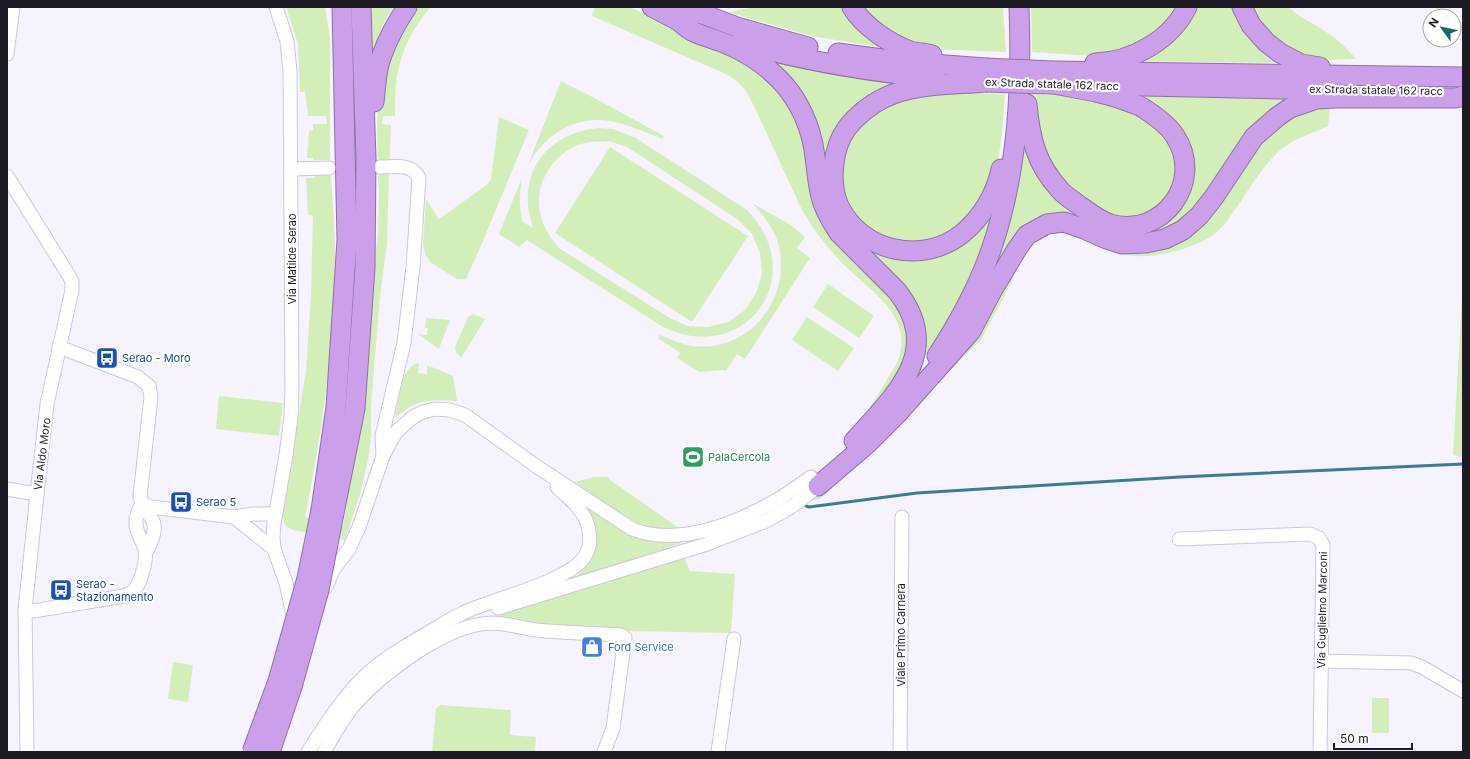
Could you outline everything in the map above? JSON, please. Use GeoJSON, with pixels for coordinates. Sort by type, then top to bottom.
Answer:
{"type":"FeatureCollection","features":[{"type":"Feature","properties":{"kind":"highway"},"geometry":{"type":"LineString","coordinates":[[330,7],[333,16],[336,90],[347,240]]}},
{"type":"Feature","properties":{"kind":"highway"},"geometry":{"type":"LineString","coordinates":[[270,752],[292,687],[317,597],[328,512],[347,240],[342,7]]}},
{"type":"Feature","properties":{"kind":"highway"},"geometry":{"type":"LineString","coordinates":[[362,7],[373,162]]}},
{"type":"Feature","properties":{"kind":"highway"},"geometry":{"type":"LineString","coordinates":[[252,752],[278,681],[307,578],[328,512],[354,409],[373,162],[373,116],[376,81],[381,55],[396,24],[407,7]]}},
{"type":"Feature","properties":{"kind":"highway","name":"ex Strada statale 162 racc"},"geometry":{"type":"LineString","coordinates":[[652,7],[737,27],[809,47],[986,75],[1317,94],[1463,91]]}},
{"type":"Feature","properties":{"kind":"highway"},"geometry":{"type":"LineString","coordinates":[[852,7],[864,22],[884,37],[911,51],[931,54],[986,75]]}},
{"type":"Feature","properties":{"kind":"highway"},"geometry":{"type":"LineString","coordinates":[[1010,7],[1010,22],[1028,89],[1027,103],[1029,130],[1035,150],[1046,172],[1060,191],[1084,209],[1108,224],[1127,227],[1145,225],[1161,216],[1174,203],[1182,186],[1184,168],[1183,154],[1175,136],[1162,122],[1142,107],[1112,95],[1053,78]]}},
{"type":"Feature","properties":{"kind":"highway"},"geometry":{"type":"LineString","coordinates":[[898,413],[956,325],[992,248],[1008,188],[1013,155],[1019,96],[1019,7]]}},
{"type":"Feature","properties":{"kind":"highway"},"geometry":{"type":"LineString","coordinates":[[1020,34],[1027,7]]}},
{"type":"Feature","properties":{"kind":"highway"},"geometry":{"type":"LineString","coordinates":[[1053,78],[1080,64],[1105,63],[1134,55],[1168,34],[1182,17],[1187,7]]}},
{"type":"Feature","properties":{"kind":"highway"},"geometry":{"type":"LineString","coordinates":[[1242,7],[1251,26],[1266,42],[1280,53],[1301,64],[1338,70],[1362,71],[1375,76],[1388,72],[1463,70]]}},
{"type":"Feature","properties":{"kind":"highway"},"geometry":{"type":"LineString","coordinates":[[680,13],[692,31],[748,54],[766,67],[780,80],[795,99],[805,118],[813,140],[819,188],[829,217],[839,233],[897,291],[912,316],[916,329],[916,340],[912,365],[907,377],[898,391],[854,441],[815,481]]}},
{"type":"Feature","properties":{"kind":"highway"},"geometry":{"type":"LineString","coordinates":[[986,75],[908,90],[884,98],[863,112],[846,129],[838,147],[834,161],[833,174],[834,188],[839,206],[851,224],[878,244],[905,252],[925,251],[954,240],[979,218],[994,193],[1000,175],[1006,147],[1007,128],[1019,96]]}},
{"type":"Feature","properties":{"kind":"highway","name":"ex Strada statale 162 racc"},"geometry":{"type":"LineString","coordinates":[[1053,78],[1375,76],[1463,77]]}},
{"type":"Feature","properties":{"kind":"highway"},"geometry":{"type":"LineString","coordinates":[[815,481],[867,444],[898,413],[971,331],[993,289],[1027,235],[1047,224],[1064,222],[1122,244],[1146,243],[1165,239],[1183,230],[1199,216],[1254,137],[1276,117],[1317,94],[1346,97],[1456,98],[1463,96]]}},
{"type":"Feature","properties":{"kind":"highway"},"geometry":{"type":"LineString","coordinates":[[854,441],[885,415],[919,381]]}},
{"type":"Feature","properties":{"kind":"street"},"geometry":{"type":"LineString","coordinates":[[7,54],[13,7]]}},
{"type":"Feature","properties":{"kind":"street","name":"Via Matilde Serao"},"geometry":{"type":"LineString","coordinates":[[274,549],[273,537],[290,425],[292,390],[292,169],[290,71],[287,41],[276,7]]}},
{"type":"Feature","properties":{"kind":"street"},"geometry":{"type":"LineString","coordinates":[[373,162],[406,167],[414,171],[420,178],[413,267],[404,343],[382,436],[383,456]]}},
{"type":"Feature","properties":{"kind":"street"},"geometry":{"type":"LineString","coordinates":[[292,169],[328,168]]}},
{"type":"Feature","properties":{"kind":"street","name":"Via Aldo Moro"},"geometry":{"type":"LineString","coordinates":[[7,176],[72,281],[71,299],[48,404],[37,494],[30,577],[25,610],[27,752]]}},
{"type":"Feature","properties":{"kind":"street"},"geometry":{"type":"LineString","coordinates":[[25,610],[33,611],[49,609],[110,599],[130,593],[139,583],[144,567],[146,552],[151,544],[154,527],[153,521],[142,503],[140,496],[152,397],[149,386],[144,380],[131,374],[60,347]]}},
{"type":"Feature","properties":{"kind":"street"},"geometry":{"type":"LineString","coordinates":[[265,752],[290,685],[300,649],[333,570],[349,549],[383,456],[392,439],[403,425],[413,417],[423,412],[435,409],[450,410],[465,416],[536,466],[632,529],[651,535],[674,536],[695,533],[742,518],[815,481]]}},
{"type":"Feature","properties":{"kind":"street"},"geometry":{"type":"LineString","coordinates":[[308,752],[345,698],[367,675],[387,658],[462,613],[544,583],[568,572],[585,557],[589,542],[589,530],[583,513],[536,466]]}},
{"type":"Feature","properties":{"kind":"street"},"geometry":{"type":"LineString","coordinates":[[437,627],[707,544],[766,521],[793,506],[815,481]]}},
{"type":"Feature","properties":{"kind":"street"},"geometry":{"type":"LineString","coordinates":[[7,488],[37,494]]}},
{"type":"Feature","properties":{"kind":"street"},"geometry":{"type":"LineString","coordinates":[[142,503],[155,508],[234,517],[253,514],[273,514],[276,511]]}},
{"type":"Feature","properties":{"kind":"street"},"geometry":{"type":"LineString","coordinates":[[234,517],[274,549],[286,583],[300,649]]}},
{"type":"Feature","properties":{"kind":"street","name":"Viale Primo Carnera"},"geometry":{"type":"LineString","coordinates":[[900,752],[902,517]]}},
{"type":"Feature","properties":{"kind":"street","name":"Via Guglielmo Marconi"},"geometry":{"type":"LineString","coordinates":[[1179,539],[1310,534],[1319,538],[1323,545],[1320,752]]}},
{"type":"Feature","properties":{"kind":"street"},"geometry":{"type":"LineString","coordinates":[[324,752],[339,726],[355,704],[395,667],[443,638],[472,626],[492,623],[536,630],[621,635],[624,638],[613,728],[604,752]]}},
{"type":"Feature","properties":{"kind":"street"},"geometry":{"type":"LineString","coordinates":[[718,752],[734,639]]}},
{"type":"Feature","properties":{"kind":"street"},"geometry":{"type":"LineString","coordinates":[[1321,661],[1411,663],[1422,667],[1463,691]]}},
{"type":"Feature","properties":{"kind":"green space"},"geometry":{"type":"Polygon","coordinates":[[[286,7],[325,7],[330,38],[330,160],[313,160],[313,158],[307,158],[309,131],[313,130],[313,124],[327,124],[326,116],[308,116],[305,92],[300,92],[298,44],[286,7]]]}},
{"type":"Feature","properties":{"kind":"green space"},"geometry":{"type":"Polygon","coordinates":[[[371,7],[393,7],[382,26],[374,53],[371,52],[371,7]]]}},
{"type":"Feature","properties":{"kind":"green space"},"geometry":{"type":"Polygon","coordinates":[[[410,7],[431,7],[419,22],[409,39],[399,66],[396,81],[395,116],[383,116],[382,124],[391,125],[387,244],[380,296],[371,406],[371,435],[369,456],[360,494],[345,540],[293,530],[286,525],[283,518],[306,371],[311,294],[313,216],[308,215],[306,178],[315,178],[315,175],[331,174],[335,250],[333,317],[327,384],[305,517],[343,526],[356,447],[378,232],[379,193],[377,123],[379,84],[410,7]]]}},
{"type":"Feature","properties":{"kind":"green space"},"geometry":{"type":"Polygon","coordinates":[[[595,7],[630,7],[742,57],[785,97],[899,305],[910,343],[900,378],[862,420],[898,360],[901,344],[900,330],[894,316],[886,304],[835,256],[810,223],[801,208],[754,106],[746,91],[737,81],[726,74],[592,16],[595,7]]]}},
{"type":"Feature","properties":{"kind":"green space"},"geometry":{"type":"Polygon","coordinates":[[[755,7],[845,7],[891,49],[811,36],[728,12],[755,7]]]}},
{"type":"Feature","properties":{"kind":"green space"},"geometry":{"type":"Polygon","coordinates":[[[858,7],[1003,7],[1006,52],[929,49],[887,32],[858,7]]]}},
{"type":"Feature","properties":{"kind":"green space"},"geometry":{"type":"Polygon","coordinates":[[[1031,7],[1180,7],[1172,20],[1138,44],[1092,56],[1032,52],[1031,7]]]}},
{"type":"Feature","properties":{"kind":"green space"},"geometry":{"type":"Polygon","coordinates":[[[1194,7],[1237,7],[1281,63],[1126,61],[1194,7]]]}},
{"type":"Feature","properties":{"kind":"green space"},"geometry":{"type":"Polygon","coordinates":[[[1251,7],[1289,7],[1300,16],[1335,38],[1356,59],[1317,59],[1293,51],[1269,32],[1256,16],[1251,7]]]}},
{"type":"Feature","properties":{"kind":"green space"},"geometry":{"type":"Polygon","coordinates":[[[763,56],[829,72],[902,83],[882,91],[864,102],[849,115],[838,131],[830,149],[827,168],[829,188],[843,221],[855,236],[864,243],[878,250],[902,256],[919,257],[935,255],[964,241],[976,231],[987,218],[996,203],[982,246],[964,287],[943,327],[919,365],[923,344],[922,327],[917,312],[909,297],[899,284],[862,249],[839,224],[834,216],[827,201],[818,137],[809,110],[794,86],[763,56]]]}},
{"type":"Feature","properties":{"kind":"green space"},"geometry":{"type":"Polygon","coordinates":[[[561,81],[664,136],[662,139],[619,123],[604,120],[590,120],[577,123],[553,135],[534,155],[527,167],[561,81]]]}},
{"type":"Feature","properties":{"kind":"green space"},"geometry":{"type":"Polygon","coordinates":[[[932,91],[1005,94],[1002,134],[997,169],[975,213],[933,243],[892,242],[857,220],[842,192],[843,150],[866,114],[875,108],[932,91]]]}},
{"type":"Feature","properties":{"kind":"green space"},"geometry":{"type":"Polygon","coordinates":[[[1126,92],[1293,96],[1272,108],[1258,121],[1202,203],[1173,227],[1151,235],[1129,237],[1056,216],[983,295],[1024,135],[1069,205],[1145,227],[1191,164],[1126,92]]]}},
{"type":"Feature","properties":{"kind":"green space"},"geometry":{"type":"Polygon","coordinates":[[[1031,94],[1088,97],[1136,112],[1158,127],[1173,146],[1177,177],[1162,205],[1133,219],[1110,216],[1069,189],[1047,162],[1034,124],[1031,94]]]}},
{"type":"Feature","properties":{"kind":"green space"},"geometry":{"type":"Polygon","coordinates":[[[1331,101],[1328,126],[1282,148],[1260,172],[1224,225],[1206,240],[1159,255],[1134,256],[1109,251],[1084,239],[1170,243],[1261,137],[1285,115],[1331,101]]]}},
{"type":"Feature","properties":{"kind":"green space"},"geometry":{"type":"Polygon","coordinates":[[[499,117],[529,130],[466,279],[457,279],[430,262],[425,254],[423,244],[426,199],[439,219],[488,184],[491,179],[499,117]]]}},
{"type":"Feature","properties":{"kind":"green space"},"geometry":{"type":"Polygon","coordinates":[[[598,128],[613,129],[636,138],[747,210],[765,235],[773,261],[770,286],[760,308],[743,325],[720,335],[693,336],[663,327],[527,240],[519,247],[499,234],[521,180],[520,201],[523,222],[533,228],[528,207],[528,188],[532,174],[538,162],[546,151],[557,142],[569,135],[598,128]],[[608,141],[590,142],[578,145],[557,159],[549,168],[543,180],[540,192],[539,204],[541,216],[548,233],[559,248],[668,317],[687,326],[708,327],[728,322],[745,310],[756,293],[762,274],[760,253],[752,234],[737,219],[627,147],[608,141]]]}},
{"type":"Feature","properties":{"kind":"green space"},"geometry":{"type":"Polygon","coordinates":[[[610,147],[748,236],[692,322],[555,233],[610,147]]]}},
{"type":"Feature","properties":{"kind":"green space"},"geometry":{"type":"Polygon","coordinates":[[[752,203],[791,225],[805,237],[797,248],[810,258],[745,359],[737,354],[726,371],[699,372],[677,358],[680,353],[658,338],[660,335],[692,346],[712,346],[731,341],[747,332],[761,319],[772,303],[778,285],[781,266],[779,246],[775,234],[752,203]]]}},
{"type":"Feature","properties":{"kind":"green space"},"geometry":{"type":"Polygon","coordinates":[[[1035,239],[1020,261],[1015,272],[1013,272],[1013,280],[981,340],[931,389],[912,412],[873,451],[820,499],[811,500],[841,472],[1009,267],[1035,239]]]}},
{"type":"Feature","properties":{"kind":"green space"},"geometry":{"type":"Polygon","coordinates":[[[1463,279],[1463,457],[1453,455],[1463,279]]]}},
{"type":"Feature","properties":{"kind":"green space"},"geometry":{"type":"Polygon","coordinates":[[[828,284],[874,316],[859,338],[813,307],[828,284]]]}},
{"type":"Feature","properties":{"kind":"green space"},"geometry":{"type":"Polygon","coordinates":[[[473,314],[485,319],[461,358],[456,352],[455,347],[468,317],[473,314]]]}},
{"type":"Feature","properties":{"kind":"green space"},"geometry":{"type":"Polygon","coordinates":[[[807,317],[854,348],[838,371],[792,340],[807,317]]]}},
{"type":"Feature","properties":{"kind":"green space"},"geometry":{"type":"Polygon","coordinates":[[[426,318],[450,320],[439,349],[418,334],[427,335],[428,328],[425,328],[426,318]]]}},
{"type":"Feature","properties":{"kind":"green space"},"geometry":{"type":"Polygon","coordinates":[[[419,363],[418,373],[427,374],[427,365],[453,376],[457,401],[431,400],[410,407],[395,418],[401,386],[407,371],[412,366],[419,363]]]}},
{"type":"Feature","properties":{"kind":"green space"},"geometry":{"type":"Polygon","coordinates":[[[219,396],[283,403],[279,436],[216,429],[219,396]]]}},
{"type":"Feature","properties":{"kind":"green space"},"geometry":{"type":"Polygon","coordinates":[[[594,477],[608,477],[610,480],[679,528],[654,528],[631,520],[611,508],[575,482],[594,477]]]}},
{"type":"Feature","properties":{"kind":"green space"},"geometry":{"type":"Polygon","coordinates":[[[582,504],[611,523],[702,536],[576,579],[575,577],[581,572],[591,557],[582,504]]]}},
{"type":"Feature","properties":{"kind":"green space"},"geometry":{"type":"Polygon","coordinates":[[[684,557],[690,571],[735,574],[731,633],[574,630],[485,619],[684,557]]]}},
{"type":"Feature","properties":{"kind":"green space"},"geometry":{"type":"Polygon","coordinates":[[[173,662],[193,665],[188,702],[168,699],[173,662]]]}},
{"type":"Feature","properties":{"kind":"green space"},"geometry":{"type":"Polygon","coordinates":[[[1372,698],[1389,698],[1389,733],[1372,733],[1372,698]]]}},
{"type":"Feature","properties":{"kind":"green space"},"geometry":{"type":"Polygon","coordinates":[[[440,705],[511,710],[510,735],[536,737],[535,752],[432,752],[436,709],[440,705]]]}},
{"type":"Feature","properties":{"kind":"waterway"},"geometry":{"type":"LineString","coordinates":[[806,506],[809,507],[917,493],[1180,477],[1463,464]]}},
{"type":"Feature","properties":{"kind":"place","name":"Serao - Moro"},"geometry":{"type":"Point","coordinates":[107,358]}},
{"type":"Feature","properties":{"kind":"place","name":"PalaCercola"},"geometry":{"type":"Point","coordinates":[693,457]}},
{"type":"Feature","properties":{"kind":"place","name":"Serao 5"},"geometry":{"type":"Point","coordinates":[181,502]}},
{"type":"Feature","properties":{"kind":"place","name":"Serao - Stazionamento"},"geometry":{"type":"Point","coordinates":[61,590]}},
{"type":"Feature","properties":{"kind":"place","name":"Ford Service"},"geometry":{"type":"Point","coordinates":[592,647]}}]}
